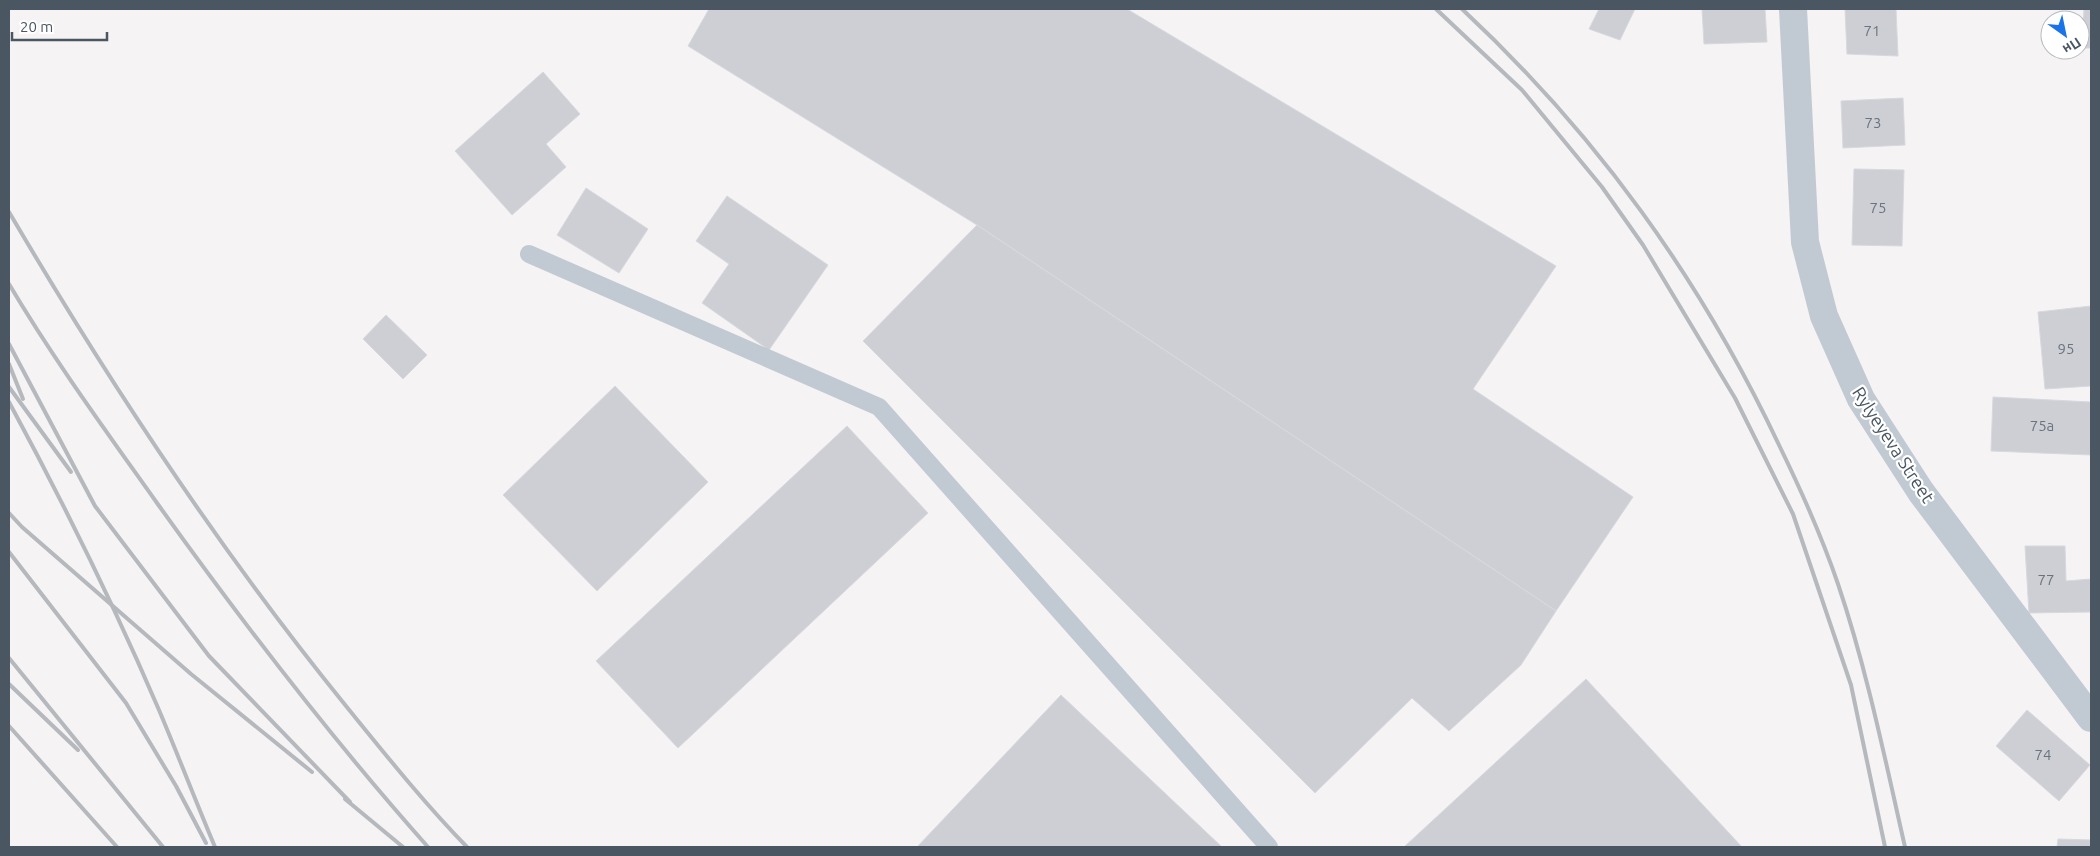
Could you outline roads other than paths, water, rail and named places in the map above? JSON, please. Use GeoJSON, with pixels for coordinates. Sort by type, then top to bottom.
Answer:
{"type":"FeatureCollection","features":[{"type":"Feature","properties":{"kind":"street","name":"Rylyeyeva Street"},"geometry":{"type":"LineString","coordinates":[[1793,9],[1805,242],[1824,316],[1860,399],[1921,492],[2091,718]]}},
{"type":"Feature","properties":{"kind":"lane"},"geometry":{"type":"LineString","coordinates":[[529,254],[879,407],[1269,847]]}},
{"type":"Feature","properties":{"kind":"railway"},"geometry":{"type":"LineString","coordinates":[[1436,9],[1522,90],[1602,187],[1643,245],[1735,398],[1793,514],[1851,685],[1885,847]]}},
{"type":"Feature","properties":{"kind":"railway"},"geometry":{"type":"LineString","coordinates":[[1462,9],[1511,57],[1601,158],[1642,212],[1680,267],[1748,383],[1803,496],[1838,584],[1867,682],[1905,847]]}},
{"type":"Feature","properties":{"kind":"railway"},"geometry":{"type":"LineString","coordinates":[[9,212],[127,403],[254,588],[375,742],[420,796],[467,847]]}},
{"type":"Feature","properties":{"kind":"railway"},"geometry":{"type":"LineString","coordinates":[[9,284],[81,395],[222,592],[322,722],[428,847]]}},
{"type":"Feature","properties":{"kind":"railway"},"geometry":{"type":"LineString","coordinates":[[9,344],[95,506],[209,656],[350,802]]}},
{"type":"Feature","properties":{"kind":"railway"},"geometry":{"type":"LineString","coordinates":[[9,364],[23,399]]}},
{"type":"Feature","properties":{"kind":"railway"},"geometry":{"type":"LineString","coordinates":[[9,387],[71,472]]}},
{"type":"Feature","properties":{"kind":"railway"},"geometry":{"type":"LineString","coordinates":[[9,402],[106,593],[159,710],[215,847]]}},
{"type":"Feature","properties":{"kind":"railway"},"geometry":{"type":"LineString","coordinates":[[9,513],[22,527],[191,674],[312,772]]}},
{"type":"Feature","properties":{"kind":"railway"},"geometry":{"type":"LineString","coordinates":[[9,552],[126,703],[176,786],[206,843]]}},
{"type":"Feature","properties":{"kind":"railway"},"geometry":{"type":"LineString","coordinates":[[9,658],[163,847]]}},
{"type":"Feature","properties":{"kind":"railway"},"geometry":{"type":"LineString","coordinates":[[9,684],[78,750]]}},
{"type":"Feature","properties":{"kind":"railway"},"geometry":{"type":"LineString","coordinates":[[9,726],[117,847]]}},
{"type":"Feature","properties":{"kind":"railway"},"geometry":{"type":"LineString","coordinates":[[345,799],[403,847]]}}]}
